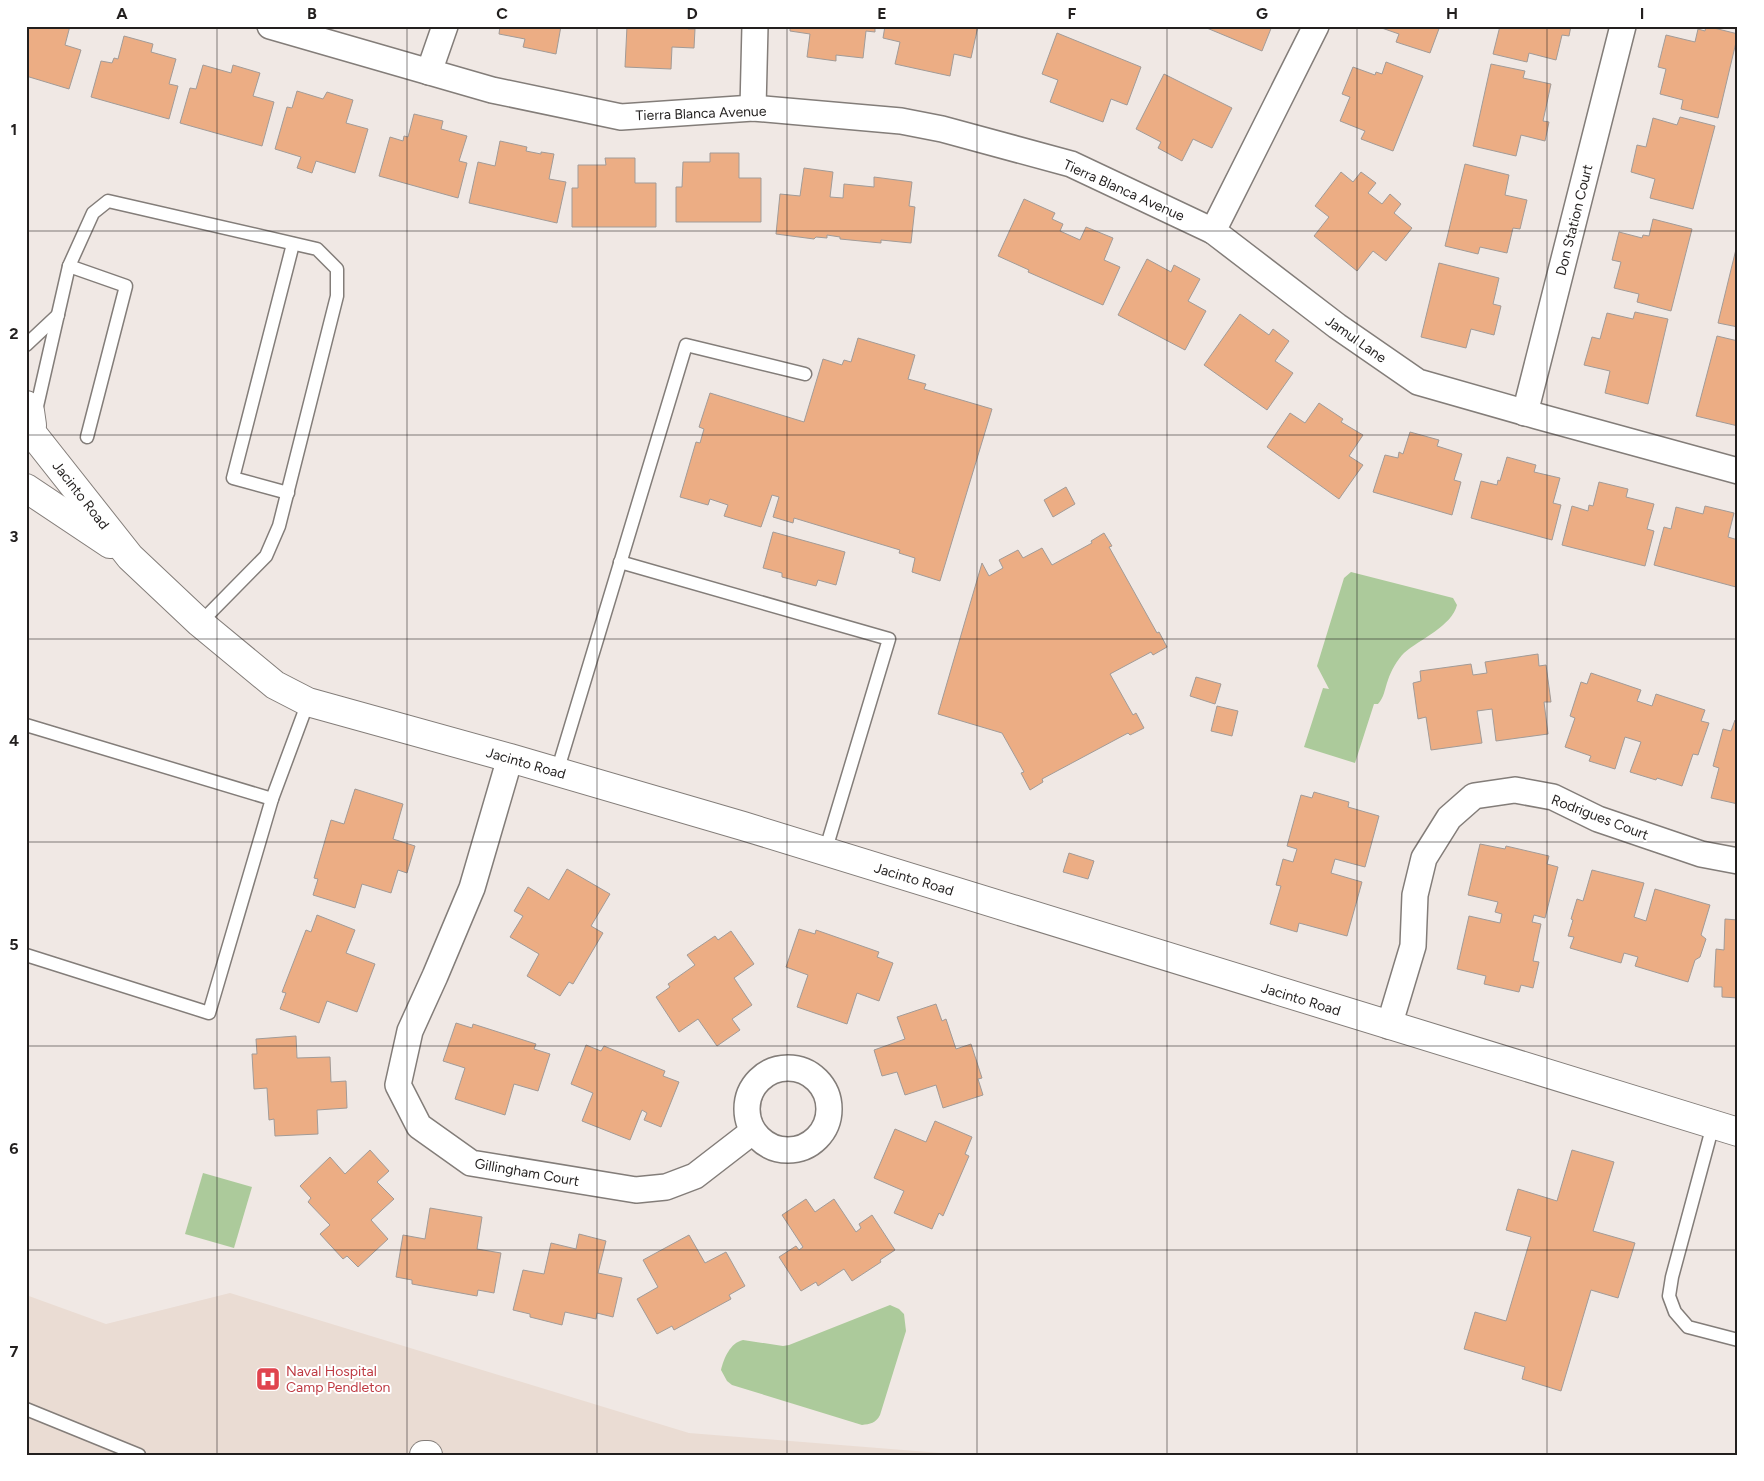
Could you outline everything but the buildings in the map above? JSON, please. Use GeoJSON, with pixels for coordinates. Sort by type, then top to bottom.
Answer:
{"type":"FeatureCollection","features":[{"type":"Feature","properties":{"kind":"street","name":"Tierra Blanca Avenue"},"geometry":{"type":"LineString","coordinates":[[270,26],[492,90],[621,117],[754,108],[901,121],[960,134],[1071,164],[1213,231]]}},
{"type":"Feature","properties":{"kind":"street"},"geometry":{"type":"LineString","coordinates":[[428,72],[446,26]]}},
{"type":"Feature","properties":{"kind":"street"},"geometry":{"type":"LineString","coordinates":[[754,108],[755,26]]}},
{"type":"Feature","properties":{"kind":"street"},"geometry":{"type":"LineString","coordinates":[[1213,231],[1316,26]]}},
{"type":"Feature","properties":{"kind":"street","name":"Don Station Court"},"geometry":{"type":"LineString","coordinates":[[1525,413],[1623,26]]}},
{"type":"Feature","properties":{"kind":"street","name":"Jamul Lane"},"geometry":{"type":"LineString","coordinates":[[1213,231],[1337,326],[1418,382],[1738,471]]}},
{"type":"Feature","properties":{"kind":"street","name":"Jacinto Road"},"geometry":{"type":"LineString","coordinates":[[29,428],[130,557],[200,623],[275,685],[308,702],[510,758],[826,852],[1725,1128]]}},
{"type":"Feature","properties":{"kind":"street","name":"Jacinto Road"},"geometry":{"type":"LineString","coordinates":[[26,488],[130,557]]}},
{"type":"Feature","properties":{"kind":"street","name":"Gillingham Court"},"geometry":{"type":"LineString","coordinates":[[510,758],[472,888],[410,1031],[398,1085],[419,1126],[471,1163],[636,1190],[666,1187],[696,1176],[752,1132]]}},
{"type":"Feature","properties":{"kind":"street","name":"Rodrigues Court"},"geometry":{"type":"LineString","coordinates":[[1389,1026],[1413,946],[1415,895],[1424,858],[1448,818],[1474,796],[1515,790],[1553,797],[1598,819],[1701,854],[1738,861]]}},
{"type":"Feature","properties":{"kind":"lane"},"geometry":{"type":"LineString","coordinates":[[29,428],[69,266],[93,213],[108,201],[317,249],[337,269],[337,296],[279,526],[266,556],[200,623]]}},
{"type":"Feature","properties":{"kind":"lane"},"geometry":{"type":"LineString","coordinates":[[288,493],[233,478],[293,244]]}},
{"type":"Feature","properties":{"kind":"lane"},"geometry":{"type":"LineString","coordinates":[[69,266],[126,286],[87,437]]}},
{"type":"Feature","properties":{"kind":"lane"},"geometry":{"type":"LineString","coordinates":[[26,345],[58,315]]}},
{"type":"Feature","properties":{"kind":"lane"},"geometry":{"type":"LineString","coordinates":[[557,772],[686,345],[805,374]]}},
{"type":"Feature","properties":{"kind":"lane"},"geometry":{"type":"LineString","coordinates":[[620,562],[888,639],[826,852]]}},
{"type":"Feature","properties":{"kind":"lane"},"geometry":{"type":"LineString","coordinates":[[26,955],[210,1013],[272,799],[308,702]]}},
{"type":"Feature","properties":{"kind":"lane"},"geometry":{"type":"LineString","coordinates":[[26,725],[272,799]]}},
{"type":"Feature","properties":{"kind":"lane"},"geometry":{"type":"LineString","coordinates":[[1725,1128],[1672,1277],[1669,1296],[1675,1312],[1688,1327],[1738,1340]]}},
{"type":"Feature","properties":{"kind":"lane"},"geometry":{"type":"LineString","coordinates":[[26,1409],[139,1455]]}},
{"type":"Feature","properties":{"kind":"shaded area","name":"Naval Hospital Camp Pendleton"},"geometry":{"type":"Polygon","coordinates":[[[230,1293],[689,1433],[966,1455],[26,1455],[26,1295],[106,1324],[230,1293]]]}},
{"type":"Feature","properties":{"kind":"green space"},"geometry":{"type":"Polygon","coordinates":[[[1351,572],[1453,598],[1457,605],[1454,613],[1442,626],[1404,653],[1397,662],[1389,677],[1382,699],[1378,704],[1374,704],[1355,763],[1304,747],[1323,688],[1329,689],[1317,666],[1344,578],[1351,572]]]}},
{"type":"Feature","properties":{"kind":"green space"},"geometry":{"type":"Polygon","coordinates":[[[203,1173],[252,1187],[234,1248],[185,1234],[203,1173]]]}},
{"type":"Feature","properties":{"kind":"green space"},"geometry":{"type":"Polygon","coordinates":[[[890,1305],[899,1309],[904,1314],[906,1331],[880,1415],[872,1423],[862,1425],[732,1385],[727,1381],[721,1370],[728,1352],[734,1344],[743,1340],[783,1346],[789,1345],[890,1305]]]}},
{"type":"Feature","properties":{"kind":"place","name":"Naval Hospital Camp Pendleton"},"geometry":{"type":"Point","coordinates":[268,1379]}}]}
